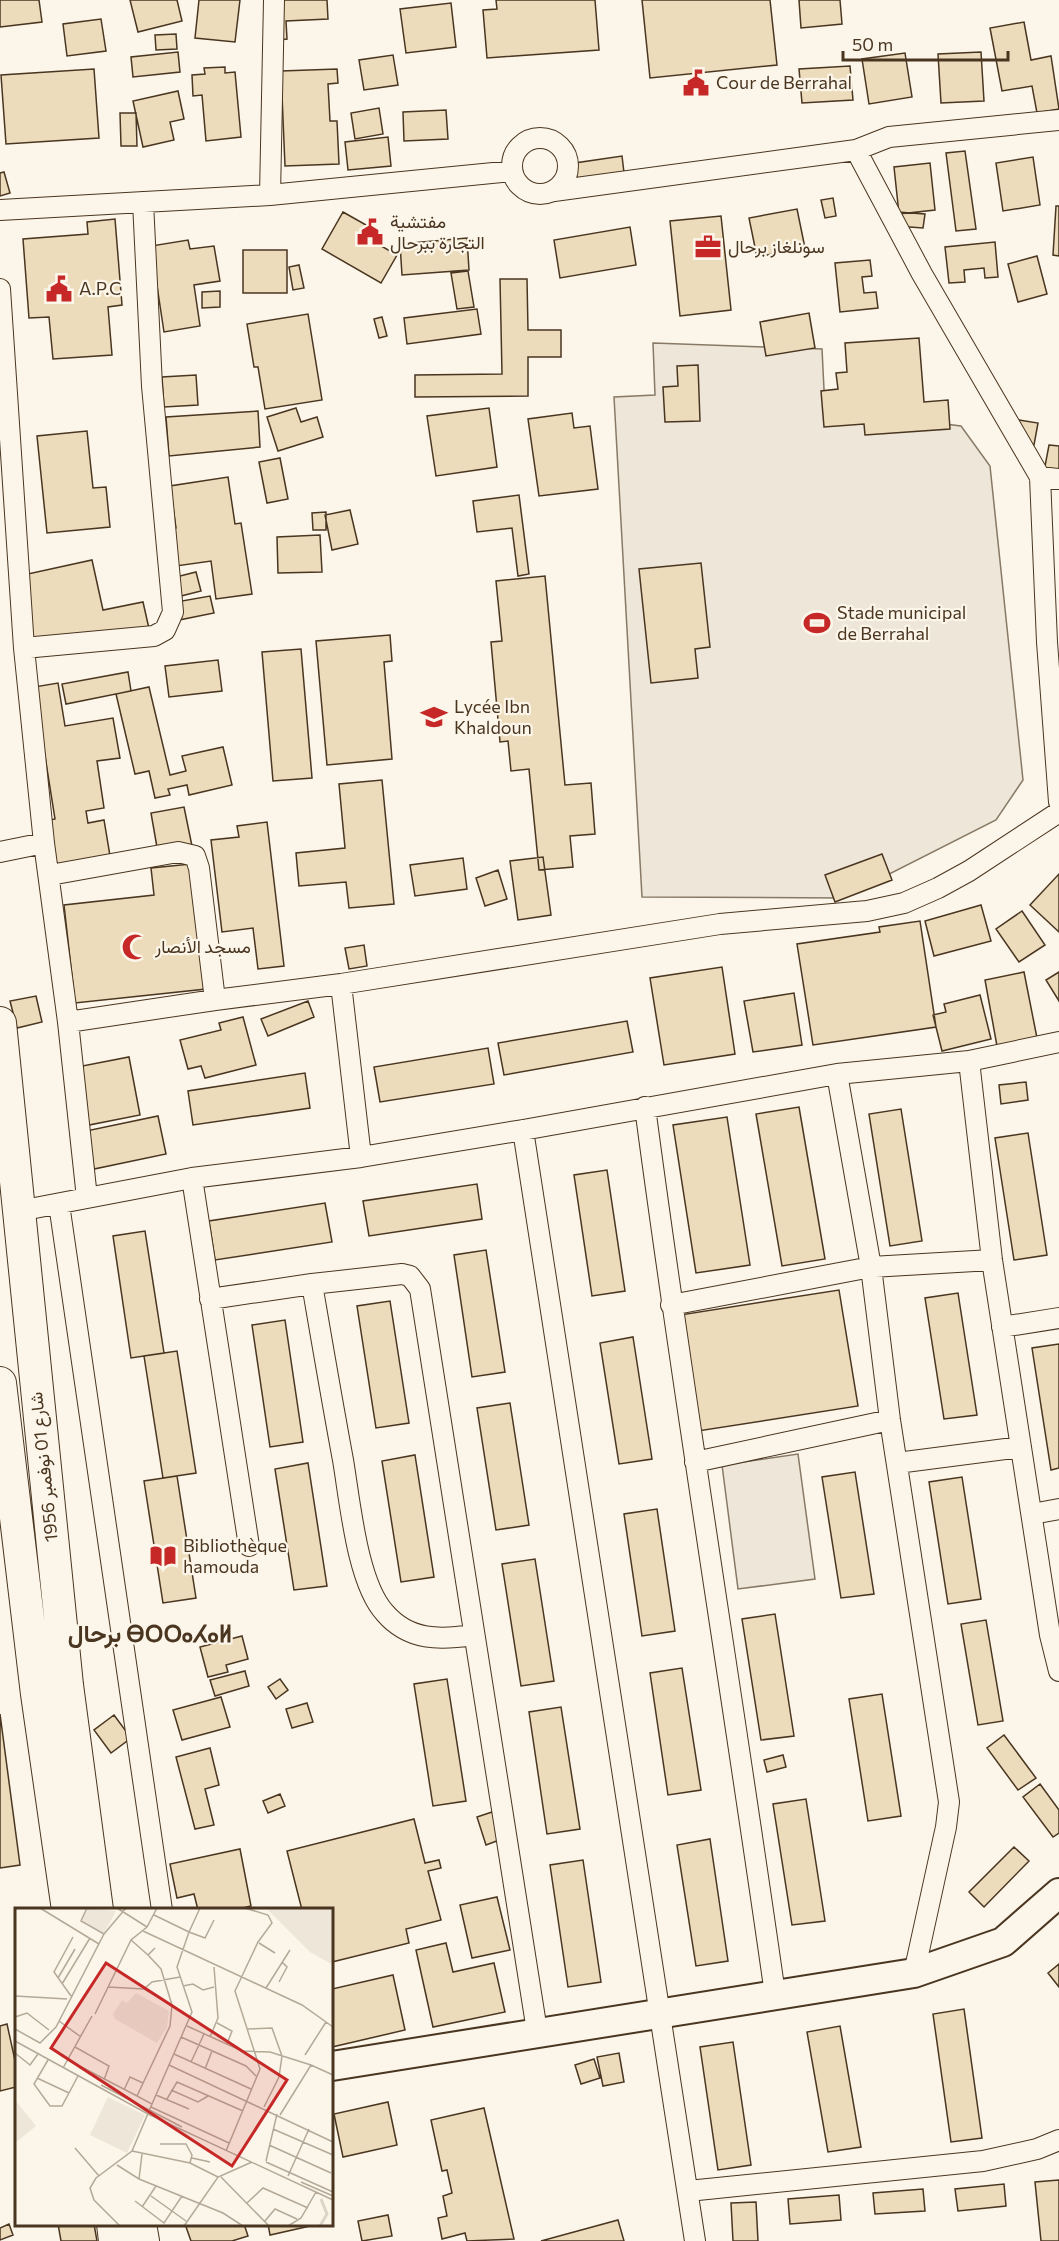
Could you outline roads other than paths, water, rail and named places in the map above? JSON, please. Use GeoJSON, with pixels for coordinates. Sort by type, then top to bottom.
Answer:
{"type":"FeatureCollection","features":[{"type":"Feature","properties":{"kind":"main road","name":"شارع 01 نوفمبر 1956"},"geometry":{"type":"LineString","coordinates":[[0,1023],[66,1673],[97,1908]]}},
{"type":"Feature","properties":{"kind":"main road","name":"شارع 01 نوفمبر 1956"},"geometry":{"type":"LineString","coordinates":[[0,1383],[36,1694],[68,1908]]}},
{"type":"Feature","properties":{"kind":"main road"},"geometry":{"type":"LineString","coordinates":[[333,2066],[537,2031],[914,1973],[1003,1942],[1059,1893]]}},
{"type":"Feature","properties":{"kind":"main road"},"geometry":{"type":"LineString","coordinates":[[113,2226],[115,2241]]}},
{"type":"Feature","properties":{"kind":"main road"},"geometry":{"type":"LineString","coordinates":[[140,2226],[142,2241]]}},
{"type":"Feature","properties":{"kind":"street"},"geometry":{"type":"LineString","coordinates":[[270,195],[274,0]]}},
{"type":"Feature","properties":{"kind":"street"},"geometry":{"type":"LineString","coordinates":[[554,191],[561,186],[569,169],[564,150],[549,138],[530,139],[521,144],[515,152],[512,171],[515,179],[528,192],[545,194],[856,150],[889,137],[1059,120]]}},
{"type":"Feature","properties":{"kind":"street"},"geometry":{"type":"LineString","coordinates":[[856,150],[922,274],[1049,478],[1047,642],[1059,802]]}},
{"type":"Feature","properties":{"kind":"street"},"geometry":{"type":"LineString","coordinates":[[0,210],[270,195],[512,171]]}},
{"type":"Feature","properties":{"kind":"street"},"geometry":{"type":"LineString","coordinates":[[24,648],[154,636],[165,630],[173,612],[152,386],[143,202]]}},
{"type":"Feature","properties":{"kind":"street"},"geometry":{"type":"LineString","coordinates":[[0,289],[4,396],[24,648],[44,843],[68,1022],[87,1198]]}},
{"type":"Feature","properties":{"kind":"street"},"geometry":{"type":"LineString","coordinates":[[68,1022],[341,984],[720,924],[867,912],[904,903],[938,888],[969,871],[1059,812]]}},
{"type":"Feature","properties":{"kind":"street"},"geometry":{"type":"LineString","coordinates":[[0,852],[44,843]]}},
{"type":"Feature","properties":{"kind":"street"},"geometry":{"type":"LineString","coordinates":[[50,875],[178,852],[195,856],[199,868],[215,1000]]}},
{"type":"Feature","properties":{"kind":"street"},"geometry":{"type":"LineString","coordinates":[[341,984],[361,1156]]}},
{"type":"Feature","properties":{"kind":"street"},"geometry":{"type":"LineString","coordinates":[[19,1211],[192,1178],[361,1156],[523,1130],[837,1074],[969,1061],[1059,1042]]}},
{"type":"Feature","properties":{"kind":"street"},"geometry":{"type":"LineString","coordinates":[[969,1061],[992,1260],[1050,1635],[1059,1671]]}},
{"type":"Feature","properties":{"kind":"street"},"geometry":{"type":"LineString","coordinates":[[837,1074],[871,1267],[890,1420],[949,1802],[946,1827],[914,1973]]}},
{"type":"Feature","properties":{"kind":"street"},"geometry":{"type":"LineString","coordinates":[[645,1107],[671,1305],[775,1994]]}},
{"type":"Feature","properties":{"kind":"street"},"geometry":{"type":"LineString","coordinates":[[523,1130],[658,2014],[696,2241]]}},
{"type":"Feature","properties":{"kind":"street"},"geometry":{"type":"LineString","coordinates":[[192,1178],[249,1546]]}},
{"type":"Feature","properties":{"kind":"street"},"geometry":{"type":"LineString","coordinates":[[59,1204],[162,1908]]}},
{"type":"Feature","properties":{"kind":"street"},"geometry":{"type":"LineString","coordinates":[[671,1305],[871,1267],[992,1260]]}},
{"type":"Feature","properties":{"kind":"street"},"geometry":{"type":"LineString","coordinates":[[210,1299],[402,1274],[417,1282],[420,1289],[537,2031]]}},
{"type":"Feature","properties":{"kind":"street"},"geometry":{"type":"LineString","coordinates":[[312,1284],[356,1534],[369,1587],[385,1614],[411,1633],[442,1640],[473,1635]]}},
{"type":"Feature","properties":{"kind":"street"},"geometry":{"type":"LineString","coordinates":[[1002,1327],[1059,1318]]}},
{"type":"Feature","properties":{"kind":"street"},"geometry":{"type":"LineString","coordinates":[[695,1462],[890,1420]]}},
{"type":"Feature","properties":{"kind":"street"},"geometry":{"type":"LineString","coordinates":[[897,1463],[1021,1447]]}},
{"type":"Feature","properties":{"kind":"street"},"geometry":{"type":"LineString","coordinates":[[1032,1514],[1059,1509]]}},
{"type":"Feature","properties":{"kind":"street"},"geometry":{"type":"LineString","coordinates":[[688,2191],[982,2161],[1037,2149],[1059,2140]]}},
{"type":"Feature","properties":{"kind":"place","name":"Cour de Berrahal"},"geometry":{"type":"Point","coordinates":[696,83]}},
{"type":"Feature","properties":{"kind":"place","name":"مفتشية التجارة ببرحال"},"geometry":{"type":"Point","coordinates":[370,232]}},
{"type":"Feature","properties":{"kind":"place","name":"سونلغاز برحال"},"geometry":{"type":"Point","coordinates":[708,247]}},
{"type":"Feature","properties":{"kind":"place","name":"A.P.C"},"geometry":{"type":"Point","coordinates":[59,289]}},
{"type":"Feature","properties":{"kind":"place","name":"Stade municipal de Berrahal"},"geometry":{"type":"Point","coordinates":[817,623]}},
{"type":"Feature","properties":{"kind":"place","name":"Lycée Ibn Khaldoun"},"geometry":{"type":"Point","coordinates":[434,717]}},
{"type":"Feature","properties":{"kind":"place","name":"مسجد الأنصار"},"geometry":{"type":"Point","coordinates":[135,947]}},
{"type":"Feature","properties":{"kind":"place","name":"Bibliothèque hamouda"},"geometry":{"type":"Point","coordinates":[163,1556]}},
{"type":"Feature","properties":{"kind":"district","name":"برحال ⴱⵔⵔⴰⵃⴰⵍ"},"geometry":{"type":"Point","coordinates":[150,1634]}}]}
